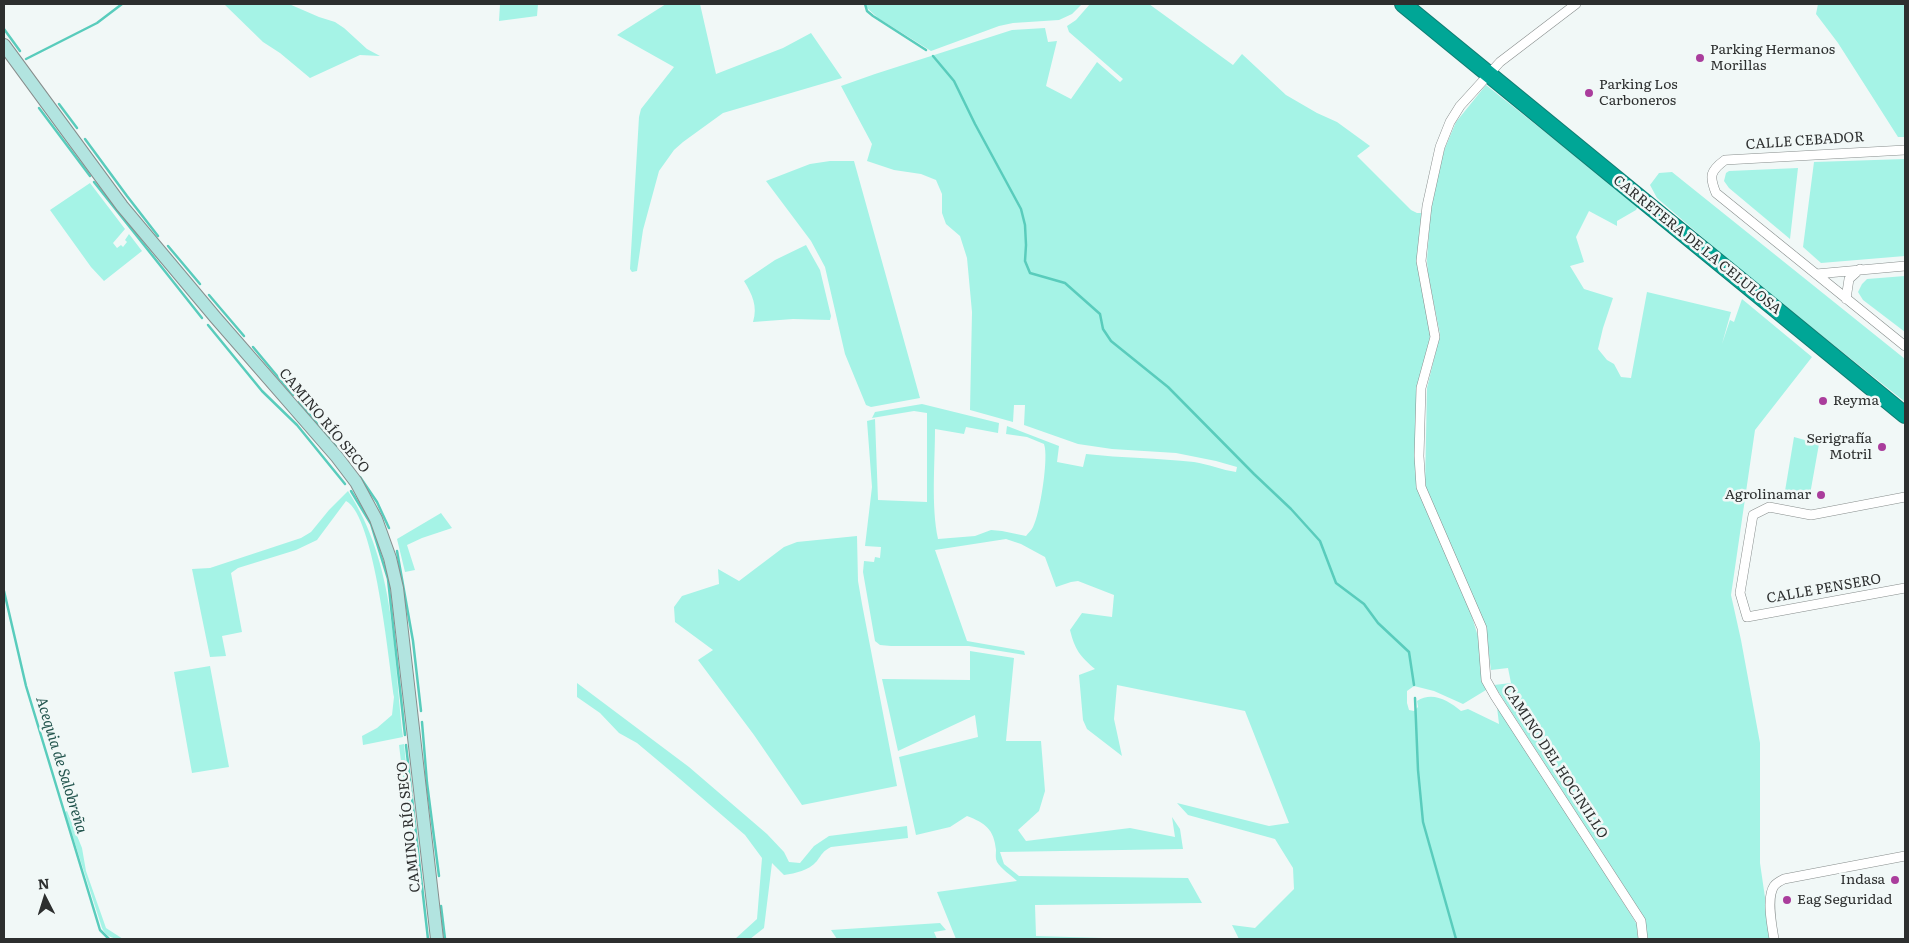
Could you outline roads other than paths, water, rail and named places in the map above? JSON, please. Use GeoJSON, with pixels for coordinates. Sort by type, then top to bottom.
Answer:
{"type":"FeatureCollection","features":[{"type":"Feature","properties":{"kind":"highway","name":"CARRETERA DE LA CELULOSA"},"geometry":{"type":"LineString","coordinates":[[1403,4],[1905,415]]}},
{"type":"Feature","properties":{"kind":"street","name":"CAMINO DEL HOCINILLO"},"geometry":{"type":"LineString","coordinates":[[1576,4],[1500,62],[1460,106],[1450,122],[1440,147],[1429,193],[1421,261],[1435,337],[1422,388],[1419,456],[1421,487],[1482,628],[1486,680],[1641,921],[1643,939]]}},
{"type":"Feature","properties":{"kind":"street","name":"CAMINO RÍO SECO"},"geometry":{"type":"LineString","coordinates":[[4,45],[122,206],[209,310],[337,457],[367,500],[384,542],[397,588],[437,939]]}},
{"type":"Feature","properties":{"kind":"street","name":"CALLE CEBADOR"},"geometry":{"type":"LineString","coordinates":[[1816,274],[1716,193],[1711,182],[1712,173],[1716,167],[1725,160],[1905,150]]}},
{"type":"Feature","properties":{"kind":"street"},"geometry":{"type":"LineString","coordinates":[[1816,274],[1905,266]]}},
{"type":"Feature","properties":{"kind":"street"},"geometry":{"type":"LineString","coordinates":[[1846,299],[1849,279],[1860,269]]}},
{"type":"Feature","properties":{"kind":"street"},"geometry":{"type":"LineString","coordinates":[[1816,274],[1905,346]]}},
{"type":"Feature","properties":{"kind":"street","name":"CALLE PENSERO"},"geometry":{"type":"LineString","coordinates":[[1905,497],[1810,515],[1769,507],[1754,515],[1740,594],[1748,617],[1905,588]]}},
{"type":"Feature","properties":{"kind":"street"},"geometry":{"type":"LineString","coordinates":[[1774,939],[1771,893],[1775,884],[1784,879],[1905,856]]}},
{"type":"Feature","properties":{"kind":"waterway"},"geometry":{"type":"LineString","coordinates":[[26,59],[97,23],[122,4]]}},
{"type":"Feature","properties":{"kind":"waterway"},"geometry":{"type":"LineString","coordinates":[[865,4],[867,11],[873,16],[926,50]]}},
{"type":"Feature","properties":{"kind":"waterway"},"geometry":{"type":"LineString","coordinates":[[4,29],[20,51]]}},
{"type":"Feature","properties":{"kind":"waterway"},"geometry":{"type":"LineString","coordinates":[[933,56],[954,81],[1021,209],[1025,225],[1025,261],[1030,273],[1065,283],[1100,314],[1103,329],[1111,341],[1168,387],[1291,509],[1320,541],[1336,583],[1364,604],[1378,623],[1409,652],[1414,685]]}},
{"type":"Feature","properties":{"kind":"waterway"},"geometry":{"type":"LineString","coordinates":[[59,104],[77,128]]}},
{"type":"Feature","properties":{"kind":"waterway"},"geometry":{"type":"LineString","coordinates":[[39,108],[90,176]]}},
{"type":"Feature","properties":{"kind":"waterway"},"geometry":{"type":"LineString","coordinates":[[85,139],[158,236]]}},
{"type":"Feature","properties":{"kind":"waterway"},"geometry":{"type":"LineString","coordinates":[[94,182],[202,318]]}},
{"type":"Feature","properties":{"kind":"waterway"},"geometry":{"type":"LineString","coordinates":[[168,246],[200,284]]}},
{"type":"Feature","properties":{"kind":"waterway"},"geometry":{"type":"LineString","coordinates":[[209,295],[244,336]]}},
{"type":"Feature","properties":{"kind":"waterway"},"geometry":{"type":"LineString","coordinates":[[208,325],[262,391],[297,425],[345,484]]}},
{"type":"Feature","properties":{"kind":"waterway"},"geometry":{"type":"LineString","coordinates":[[253,347],[293,395]]}},
{"type":"Feature","properties":{"kind":"waterway"},"geometry":{"type":"LineString","coordinates":[[299,402],[343,455]]}},
{"type":"Feature","properties":{"kind":"waterway"},"geometry":{"type":"LineString","coordinates":[[360,477],[377,502],[389,528]]}},
{"type":"Feature","properties":{"kind":"waterway"},"geometry":{"type":"LineString","coordinates":[[351,491],[371,524],[388,579],[405,735]]}},
{"type":"Feature","properties":{"kind":"waterway"},"geometry":{"type":"LineString","coordinates":[[397,551],[413,641],[421,711]]}},
{"type":"Feature","properties":{"kind":"waterway","name":"Acequia de Salobreña"},"geometry":{"type":"LineString","coordinates":[[4,591],[26,686],[100,930],[109,939]]}},
{"type":"Feature","properties":{"kind":"waterway"},"geometry":{"type":"LineString","coordinates":[[1415,698],[1418,770],[1423,822],[1456,939]]}},
{"type":"Feature","properties":{"kind":"waterway"},"geometry":{"type":"LineString","coordinates":[[422,722],[427,783],[439,876]]}},
{"type":"Feature","properties":{"kind":"waterway"},"geometry":{"type":"LineString","coordinates":[[406,745],[428,939]]}},
{"type":"Feature","properties":{"kind":"waterway"},"geometry":{"type":"LineString","coordinates":[[441,906],[445,939]]}},
{"type":"Feature","properties":{"kind":"place","name":"Parking Hermanos Morillas"},"geometry":{"type":"Point","coordinates":[1700,58]}},
{"type":"Feature","properties":{"kind":"place","name":"Parking Los Carboneros"},"geometry":{"type":"Point","coordinates":[1589,93]}},
{"type":"Feature","properties":{"kind":"place","name":"Reyma"},"geometry":{"type":"Point","coordinates":[1823,401]}},
{"type":"Feature","properties":{"kind":"place","name":"Serigrafía Motril"},"geometry":{"type":"Point","coordinates":[1882,447]}},
{"type":"Feature","properties":{"kind":"place","name":"Agrolinamar"},"geometry":{"type":"Point","coordinates":[1821,495]}},
{"type":"Feature","properties":{"kind":"place","name":"Indasa"},"geometry":{"type":"Point","coordinates":[1895,880]}},
{"type":"Feature","properties":{"kind":"place","name":"Eag Seguridad"},"geometry":{"type":"Point","coordinates":[1787,900]}}]}
